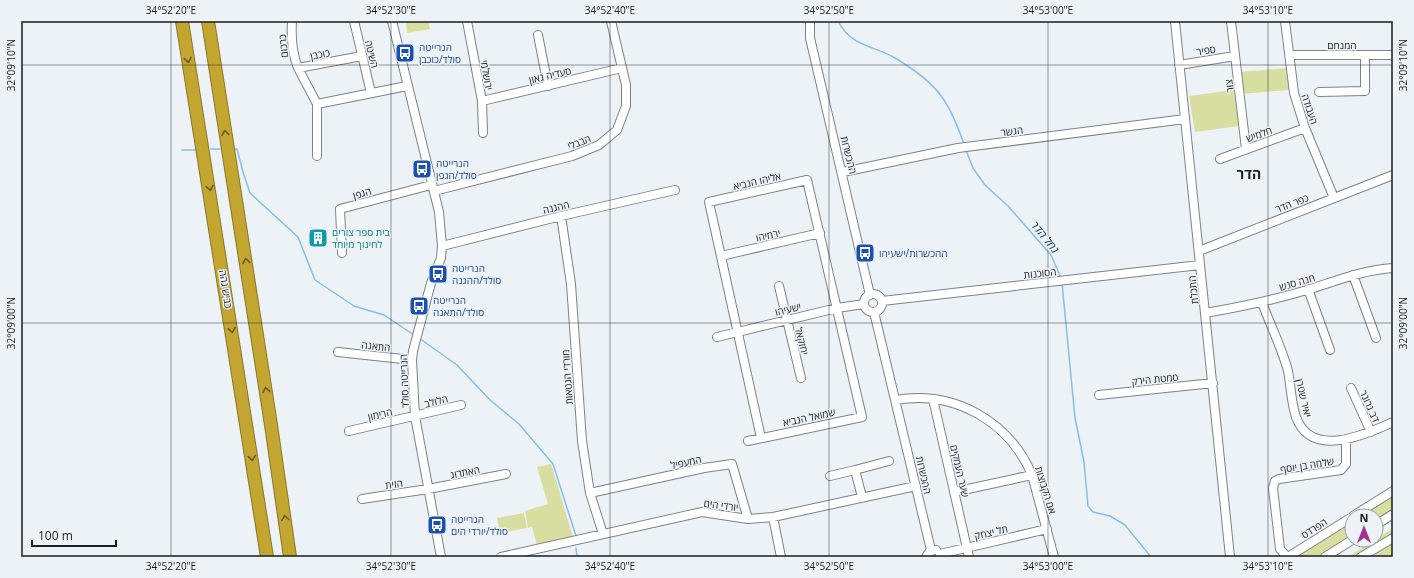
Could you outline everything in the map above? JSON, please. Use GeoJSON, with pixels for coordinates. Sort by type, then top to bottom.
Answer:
{"type":"FeatureCollection","features":[{"type":"Feature","properties":{"kind":"highway","name":"כביש גהה"},"geometry":{"type":"LineString","coordinates":[[182,21],[266,557]]}},
{"type":"Feature","properties":{"kind":"highway"},"geometry":{"type":"LineString","coordinates":[[208,21],[290,557]]}},
{"type":"Feature","properties":{"kind":"street","name":"כרכום"},"geometry":{"type":"LineString","coordinates":[[292,21],[291,37],[294,60],[298,68]]}},
{"type":"Feature","properties":{"kind":"street","name":"השיטה"},"geometry":{"type":"LineString","coordinates":[[354,21],[371,93]]}},
{"type":"Feature","properties":{"kind":"street","name":"הנרייטה סולד"},"geometry":{"type":"LineString","coordinates":[[392,21],[439,212],[442,246],[440,258],[431,283],[412,360],[415,416],[441,557]]}},
{"type":"Feature","properties":{"kind":"street","name":"ירושלמי"},"geometry":{"type":"LineString","coordinates":[[467,21],[482,101],[483,133]]}},
{"type":"Feature","properties":{"kind":"street","name":"הבבלי"},"geometry":{"type":"LineString","coordinates":[[432,188],[572,156],[599,145],[616,130],[623,117],[626,106],[626,86],[611,21]]}},
{"type":"Feature","properties":{"kind":"street","name":"ההכשרות"},"geometry":{"type":"LineString","coordinates":[[810,21],[810,38],[843,172],[870,295]]}},
{"type":"Feature","properties":{"kind":"street","name":"התכלת"},"geometry":{"type":"LineString","coordinates":[[1175,21],[1230,557]]}},
{"type":"Feature","properties":{"kind":"street","name":"צור"},"geometry":{"type":"LineString","coordinates":[[1231,21],[1246,150]]}},
{"type":"Feature","properties":{"kind":"street","name":"העבודה"},"geometry":{"type":"LineString","coordinates":[[1285,21],[1293,87],[1305,128],[1334,198]]}},
{"type":"Feature","properties":{"kind":"street"},"geometry":{"type":"LineString","coordinates":[[538,35],[548,86]]}},
{"type":"Feature","properties":{"kind":"street","name":"המנחם"},"geometry":{"type":"LineString","coordinates":[[1290,55],[1393,55]]}},
{"type":"Feature","properties":{"kind":"street"},"geometry":{"type":"LineString","coordinates":[[1319,92],[1365,91],[1365,55]]}},
{"type":"Feature","properties":{"kind":"street","name":"כוכבן"},"geometry":{"type":"LineString","coordinates":[[317,156],[317,104],[298,68],[362,56]]}},
{"type":"Feature","properties":{"kind":"street","name":"ספיר"},"geometry":{"type":"LineString","coordinates":[[1180,65],[1235,56]]}},
{"type":"Feature","properties":{"kind":"street","name":"סעדיה גאון"},"geometry":{"type":"LineString","coordinates":[[482,101],[622,68]]}},
{"type":"Feature","properties":{"kind":"street"},"geometry":{"type":"LineString","coordinates":[[317,104],[407,86]]}},
{"type":"Feature","properties":{"kind":"street","name":"הגשר"},"geometry":{"type":"LineString","coordinates":[[843,172],[958,148],[1185,119]]}},
{"type":"Feature","properties":{"kind":"street","name":"חלמיש"},"geometry":{"type":"LineString","coordinates":[[1220,159],[1305,128]]}},
{"type":"Feature","properties":{"kind":"street","name":"כפר הדר"},"geometry":{"type":"LineString","coordinates":[[1199,251],[1393,175]]}},
{"type":"Feature","properties":{"kind":"street","name":"אליהו הנביא"},"geometry":{"type":"LineString","coordinates":[[761,438],[709,202],[807,180],[862,417]]}},
{"type":"Feature","properties":{"kind":"street","name":"הגפן"},"geometry":{"type":"LineString","coordinates":[[342,253],[340,209],[432,188]]}},
{"type":"Feature","properties":{"kind":"street","name":"ההגנה"},"geometry":{"type":"LineString","coordinates":[[442,246],[561,216],[675,190]]}},
{"type":"Feature","properties":{"kind":"street","name":"מורדי הגטאות"},"geometry":{"type":"LineString","coordinates":[[561,216],[571,284],[578,398],[590,493],[603,534]]}},
{"type":"Feature","properties":{"kind":"street","name":"ירמיהו"},"geometry":{"type":"LineString","coordinates":[[721,256],[820,233]]}},
{"type":"Feature","properties":{"kind":"street","name":"הסוכנות"},"geometry":{"type":"LineString","coordinates":[[882,301],[1200,265]]}},
{"type":"Feature","properties":{"kind":"street","name":"חנה סנש"},"geometry":{"type":"LineString","coordinates":[[1205,313],[1262,302],[1353,274],[1375,269],[1393,268]]}},
{"type":"Feature","properties":{"kind":"street"},"geometry":{"type":"LineString","coordinates":[[1353,274],[1376,338]]}},
{"type":"Feature","properties":{"kind":"street","name":"יחזקאל"},"geometry":{"type":"LineString","coordinates":[[779,286],[801,378]]}},
{"type":"Feature","properties":{"kind":"street"},"geometry":{"type":"LineString","coordinates":[[1308,289],[1330,350]]}},
{"type":"Feature","properties":{"kind":"street"},"geometry":{"type":"LineString","coordinates":[[870,295],[879,296],[882,301],[881,307],[874,312],[867,309],[864,304],[866,298],[870,295]]}},
{"type":"Feature","properties":{"kind":"street","name":"יאיר שטרן"},"geometry":{"type":"LineString","coordinates":[[1262,302],[1287,371],[1296,416],[1300,425],[1314,438],[1324,441],[1346,439],[1371,432],[1393,422]]}},
{"type":"Feature","properties":{"kind":"street","name":"ישעיהו"},"geometry":{"type":"LineString","coordinates":[[717,336],[837,308],[864,304]]}},
{"type":"Feature","properties":{"kind":"street","name":"ההכשרות"},"geometry":{"type":"LineString","coordinates":[[874,312],[916,486],[929,554]]}},
{"type":"Feature","properties":{"kind":"street","name":"התאנה"},"geometry":{"type":"LineString","coordinates":[[338,352],[412,360]]}},
{"type":"Feature","properties":{"kind":"street","name":"סמטת הירק"},"geometry":{"type":"LineString","coordinates":[[1099,395],[1212,383]]}},
{"type":"Feature","properties":{"kind":"street","name":"דב גרונר"},"geometry":{"type":"LineString","coordinates":[[1351,388],[1371,432]]}},
{"type":"Feature","properties":{"kind":"street","name":"אם הקבוצות"},"geometry":{"type":"LineString","coordinates":[[896,400],[908,398],[933,399],[961,405],[978,412],[990,420],[1012,440],[1027,462],[1032,475],[1054,557]]}},
{"type":"Feature","properties":{"kind":"street","name":"שער העמקים"},"geometry":{"type":"LineString","coordinates":[[933,399],[969,557]]}},
{"type":"Feature","properties":{"kind":"street","name":"הלולב"},"geometry":{"type":"LineString","coordinates":[[415,416],[461,405]]}},
{"type":"Feature","properties":{"kind":"street","name":"הרימון"},"geometry":{"type":"LineString","coordinates":[[349,431],[415,416]]}},
{"type":"Feature","properties":{"kind":"street","name":"שמואל הנביא"},"geometry":{"type":"LineString","coordinates":[[748,441],[862,417]]}},
{"type":"Feature","properties":{"kind":"street","name":"שלמה בן יוסף"},"geometry":{"type":"LineString","coordinates":[[1287,557],[1280,549],[1273,488],[1275,481],[1341,470],[1346,464],[1346,439]]}},
{"type":"Feature","properties":{"kind":"street"},"geometry":{"type":"LineString","coordinates":[[830,476],[889,461]]}},
{"type":"Feature","properties":{"kind":"street","name":"המעפיל"},"geometry":{"type":"LineString","coordinates":[[590,493],[704,468],[732,464],[748,519]]}},
{"type":"Feature","properties":{"kind":"street"},"geometry":{"type":"LineString","coordinates":[[855,470],[862,497]]}},
{"type":"Feature","properties":{"kind":"street","name":"האתרוג"},"geometry":{"type":"LineString","coordinates":[[428,489],[506,474]]}},
{"type":"Feature","properties":{"kind":"street"},"geometry":{"type":"LineString","coordinates":[[954,492],[1032,475]]}},
{"type":"Feature","properties":{"kind":"street","name":"יורדי הים"},"geometry":{"type":"LineString","coordinates":[[501,557],[702,512],[748,519],[774,517],[916,486]]}},
{"type":"Feature","properties":{"kind":"street","name":"הזית"},"geometry":{"type":"LineString","coordinates":[[362,499],[428,489]]}},
{"type":"Feature","properties":{"kind":"street","name":"הפרדס"},"geometry":{"type":"LineString","coordinates":[[1365,508],[1393,491]]}},
{"type":"Feature","properties":{"kind":"street"},"geometry":{"type":"LineString","coordinates":[[1384,520],[1393,514]]}},
{"type":"Feature","properties":{"kind":"street"},"geometry":{"type":"LineString","coordinates":[[774,517],[781,557]]}},
{"type":"Feature","properties":{"kind":"street","name":"הפרדס"},"geometry":{"type":"LineString","coordinates":[[1287,557],[1344,521]]}},
{"type":"Feature","properties":{"kind":"street","name":"תל יצחק"},"geometry":{"type":"LineString","coordinates":[[940,556],[1047,529]]}},
{"type":"Feature","properties":{"kind":"street"},"geometry":{"type":"LineString","coordinates":[[1361,557],[1393,538]]}},
{"type":"Feature","properties":{"kind":"street"},"geometry":{"type":"LineString","coordinates":[[1325,557],[1344,545]]}},
{"type":"Feature","properties":{"kind":"street"},"geometry":{"type":"LineString","coordinates":[[929,554],[937,551],[940,556]]}},
{"type":"Feature","properties":{"kind":"green space"},"geometry":{"type":"Polygon","coordinates":[[[406,21],[428,21],[430,29],[407,33],[406,21]]]}},
{"type":"Feature","properties":{"kind":"green space"},"geometry":{"type":"Polygon","coordinates":[[[1287,68],[1289,90],[1241,94],[1239,72],[1287,68]]]}},
{"type":"Feature","properties":{"kind":"green space"},"geometry":{"type":"Polygon","coordinates":[[[1234,90],[1239,126],[1195,132],[1189,96],[1234,90]]]}},
{"type":"Feature","properties":{"kind":"green space"},"geometry":{"type":"Polygon","coordinates":[[[551,464],[573,537],[537,545],[532,527],[528,528],[525,511],[548,504],[537,467],[551,464]]]}},
{"type":"Feature","properties":{"kind":"green space"},"geometry":{"type":"Polygon","coordinates":[[[1393,495],[1393,509],[1384,514],[1384,508],[1373,508],[1393,495]]]}},
{"type":"Feature","properties":{"kind":"green space"},"geometry":{"type":"Polygon","coordinates":[[[524,513],[527,528],[500,533],[497,518],[524,513]]]}},
{"type":"Feature","properties":{"kind":"green space"},"geometry":{"type":"Polygon","coordinates":[[[1344,526],[1344,540],[1317,557],[1296,557],[1344,526]]]}},
{"type":"Feature","properties":{"kind":"green space"},"geometry":{"type":"Polygon","coordinates":[[[1393,528],[1393,557],[1348,557],[1362,548],[1384,548],[1384,534],[1393,528]]]}},
{"type":"Feature","properties":{"kind":"waterway","name":"נחל הדר"},"geometry":{"type":"LineString","coordinates":[[838,21],[843,30],[856,41],[895,58],[915,71],[928,82],[944,100],[950,110],[964,144]]}},
{"type":"Feature","properties":{"kind":"waterway"},"geometry":{"type":"LineString","coordinates":[[211,149],[220,149]]}},
{"type":"Feature","properties":{"kind":"waterway"},"geometry":{"type":"LineString","coordinates":[[235,149],[237,149],[250,193],[298,237],[315,280],[354,306],[384,315],[414,335]]}},
{"type":"Feature","properties":{"kind":"waterway"},"geometry":{"type":"LineString","coordinates":[[182,150],[196,150]]}},
{"type":"Feature","properties":{"kind":"waterway","name":"נחל הדר"},"geometry":{"type":"LineString","coordinates":[[966,150],[973,168],[985,185],[1008,206],[1051,255],[1061,278]]}},
{"type":"Feature","properties":{"kind":"waterway","name":"נחל הדר"},"geometry":{"type":"LineString","coordinates":[[1062,283],[1075,418],[1084,462],[1088,506],[1093,512],[1110,516],[1125,525],[1151,557]]}},
{"type":"Feature","properties":{"kind":"waterway"},"geometry":{"type":"LineString","coordinates":[[419,338],[457,365],[490,400],[519,424],[553,464],[576,536]]}},
{"type":"Feature","properties":{"kind":"waterway"},"geometry":{"type":"LineString","coordinates":[[576,548],[577,557]]}},
{"type":"Feature","properties":{"kind":"place","name":"הנרייטה סולד/כוכבן"},"geometry":{"type":"Point","coordinates":[405,53]}},
{"type":"Feature","properties":{"kind":"place","name":"הנרייטה סולד/הגפן"},"geometry":{"type":"Point","coordinates":[422,169]}},
{"type":"Feature","properties":{"kind":"place","name":"בית ספר צורים לחינוך מיוחד"},"geometry":{"type":"Point","coordinates":[318,238]}},
{"type":"Feature","properties":{"kind":"place","name":"ההכשרות/ישעיהו"},"geometry":{"type":"Point","coordinates":[865,253]}},
{"type":"Feature","properties":{"kind":"place","name":"הנרייטה סולד/ההגנה"},"geometry":{"type":"Point","coordinates":[438,274]}},
{"type":"Feature","properties":{"kind":"place","name":"הנרייטה סולד/התאנה"},"geometry":{"type":"Point","coordinates":[419,306]}},
{"type":"Feature","properties":{"kind":"place","name":"הנרייטה סולד/יורדי הים"},"geometry":{"type":"Point","coordinates":[437,525]}},
{"type":"Feature","properties":{"kind":"district","name":"הדר"},"geometry":{"type":"Point","coordinates":[1249,174]}}]}
